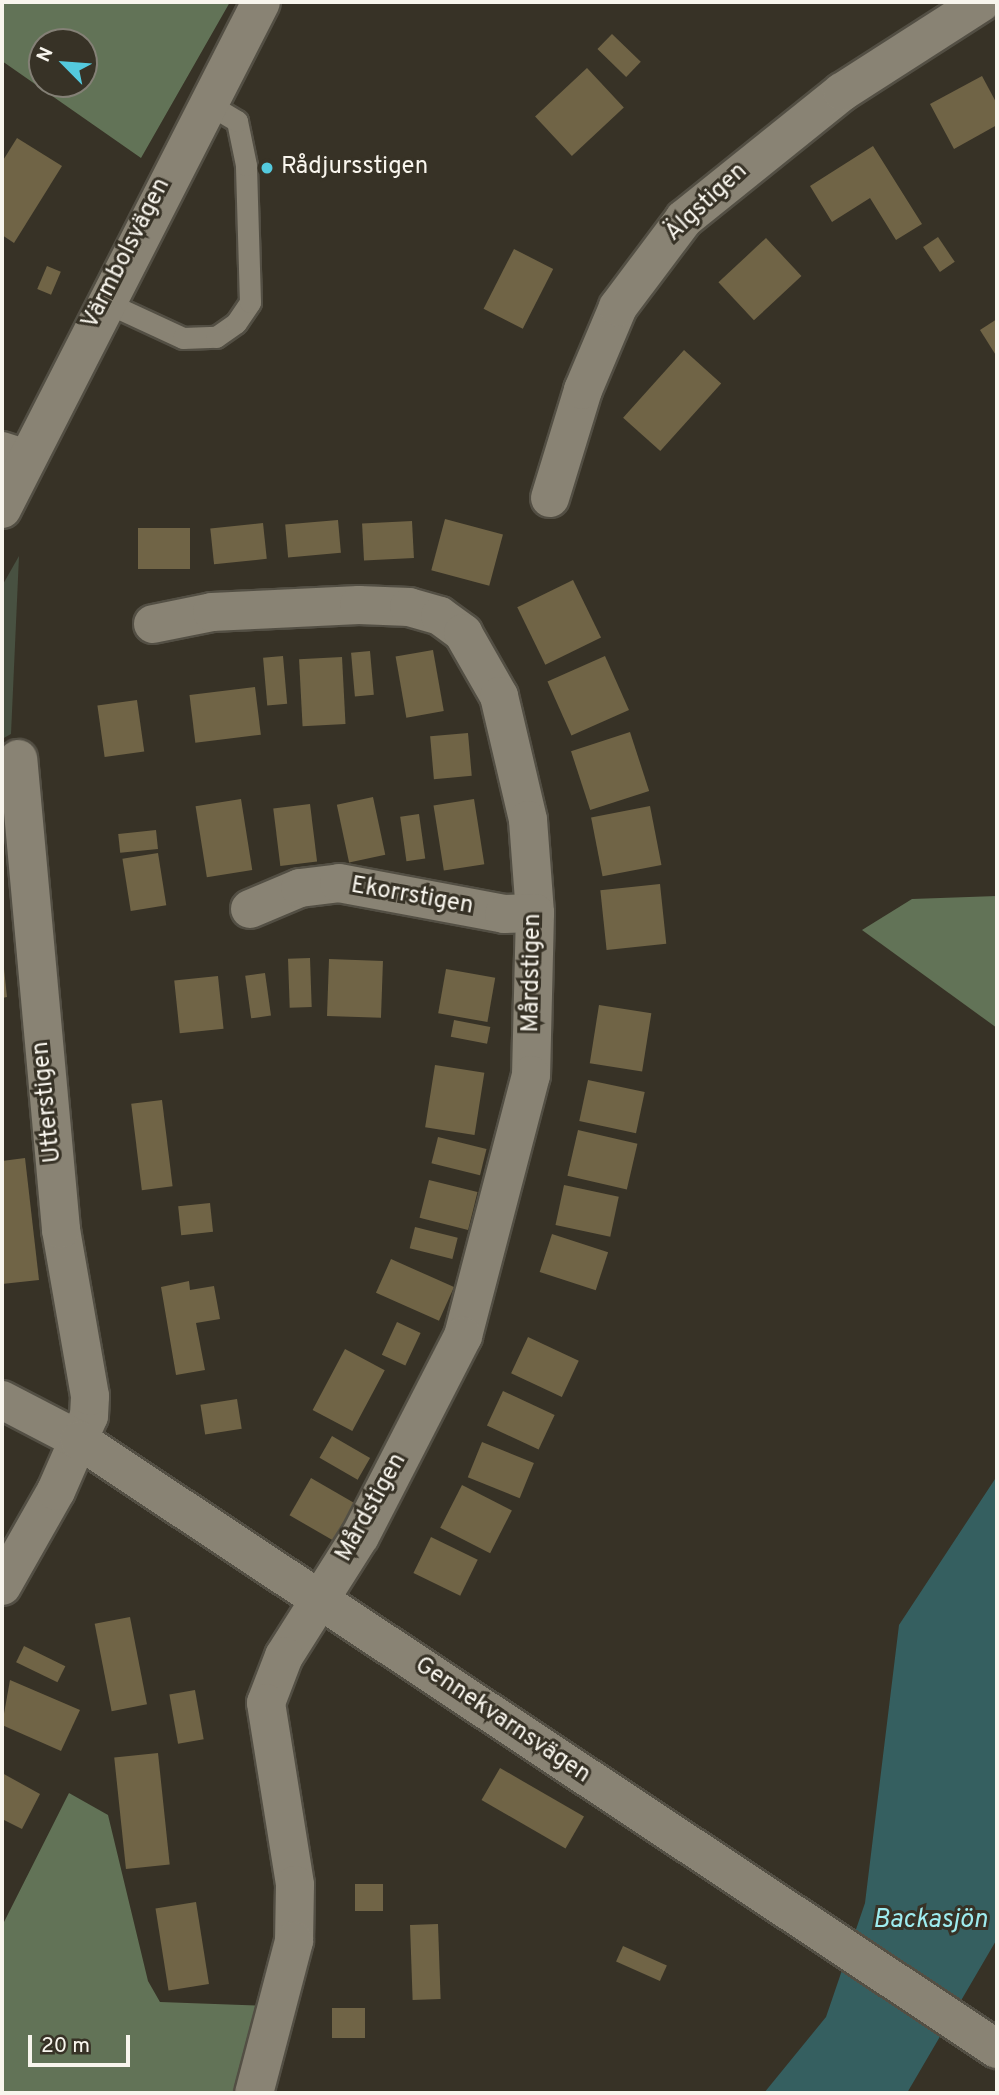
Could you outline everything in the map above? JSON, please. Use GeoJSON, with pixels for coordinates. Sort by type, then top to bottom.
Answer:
{"type":"FeatureCollection","features":[{"type":"Feature","properties":{"kind":"street","name":"Värmbolsvägen"},"geometry":{"type":"LineString","coordinates":[[2,509],[12,454],[103,301],[205,102],[261,2]]}},
{"type":"Feature","properties":{"kind":"street","name":"Älgstigen"},"geometry":{"type":"LineString","coordinates":[[550,498],[583,390],[618,307],[684,219],[820,108],[982,2]]}},
{"type":"Feature","properties":{"kind":"street","name":"Mårdstigen"},"geometry":{"type":"LineString","coordinates":[[153,624],[212,612],[372,606],[430,613],[463,633],[499,696],[528,820],[535,913],[531,1075],[503,1201],[463,1336],[360,1536],[318,1598],[284,1656],[266,1703],[295,1885],[294,1941],[254,2093]]}},
{"type":"Feature","properties":{"kind":"street","name":"Utterstigen"},"geometry":{"type":"LineString","coordinates":[[2,1586],[79,1440],[90,1396],[61,1229],[18,759]]}},
{"type":"Feature","properties":{"kind":"street","name":"Ekorrstigen"},"geometry":{"type":"LineString","coordinates":[[250,909],[300,888],[340,883],[504,915],[535,913]]}},
{"type":"Feature","properties":{"kind":"street","name":"Gennekvarnsvägen"},"geometry":{"type":"LineString","coordinates":[[2,1400],[79,1440],[832,1940],[954,2016],[997,2049]]}},
{"type":"Feature","properties":{"kind":"lane"},"geometry":{"type":"LineString","coordinates":[[103,301],[183,338],[216,337],[236,323],[250,302],[246,165],[237,121],[205,102]]}},
{"type":"Feature","properties":{"kind":"green space"},"geometry":{"type":"Polygon","coordinates":[[[2,2],[230,2],[141,158],[55,98],[98,98],[98,28],[28,28],[28,79],[2,61],[2,2]]]}},
{"type":"Feature","properties":{"kind":"green space"},"geometry":{"type":"Polygon","coordinates":[[[19,556],[11,734],[2,739],[2,586],[19,556]]]}},
{"type":"Feature","properties":{"kind":"green space"},"geometry":{"type":"Polygon","coordinates":[[[997,896],[997,1028],[862,930],[912,899],[997,896]]]}},
{"type":"Feature","properties":{"kind":"green space"},"geometry":{"type":"Polygon","coordinates":[[[69,1793],[108,1815],[148,1981],[160,2002],[267,2006],[237,2093],[2,2093],[2,1926],[69,1793]]]}},
{"type":"Feature","properties":{"kind":"water","name":"Backasjön"},"geometry":{"type":"Polygon","coordinates":[[[997,1476],[997,1939],[907,2093],[764,2093],[826,2017],[865,1903],[899,1625],[997,1476]]]}},
{"type":"Feature","properties":{"kind":"building"},"geometry":{"type":"Polygon","coordinates":[[[612,34],[641,62],[626,77],[597,49],[612,34]]]}},
{"type":"Feature","properties":{"kind":"building"},"geometry":{"type":"Polygon","coordinates":[[[587,68],[624,107],[572,156],[535,116],[587,68]]]}},
{"type":"Feature","properties":{"kind":"building"},"geometry":{"type":"Polygon","coordinates":[[[982,76],[997,104],[997,125],[954,149],[930,104],[982,76]]]}},
{"type":"Feature","properties":{"kind":"building"},"geometry":{"type":"Polygon","coordinates":[[[17,138],[62,166],[14,243],[2,235],[2,162],[17,138]]]}},
{"type":"Feature","properties":{"kind":"building"},"geometry":{"type":"Polygon","coordinates":[[[873,146],[922,224],[896,240],[870,198],[832,222],[810,186],[873,146]]]}},
{"type":"Feature","properties":{"kind":"building"},"geometry":{"type":"Polygon","coordinates":[[[938,237],[955,262],[940,272],[923,247],[938,237]]]}},
{"type":"Feature","properties":{"kind":"building"},"geometry":{"type":"Polygon","coordinates":[[[766,238],[801,276],[754,320],[718,282],[766,238]]]}},
{"type":"Feature","properties":{"kind":"building"},"geometry":{"type":"Polygon","coordinates":[[[514,249],[553,269],[523,329],[484,309],[514,249]]]}},
{"type":"Feature","properties":{"kind":"building"},"geometry":{"type":"Polygon","coordinates":[[[47,266],[61,272],[51,295],[37,289],[47,266]]]}},
{"type":"Feature","properties":{"kind":"building"},"geometry":{"type":"Polygon","coordinates":[[[997,319],[997,357],[980,330],[997,319]]]}},
{"type":"Feature","properties":{"kind":"building"},"geometry":{"type":"Polygon","coordinates":[[[684,350],[721,383],[660,451],[623,418],[684,350]]]}},
{"type":"Feature","properties":{"kind":"building"},"geometry":{"type":"Polygon","coordinates":[[[445,519],[503,535],[489,586],[431,570],[445,519]]]}},
{"type":"Feature","properties":{"kind":"building"},"geometry":{"type":"Polygon","coordinates":[[[338,520],[341,553],[288,557],[285,525],[338,520]]]}},
{"type":"Feature","properties":{"kind":"building"},"geometry":{"type":"Polygon","coordinates":[[[412,521],[414,558],[364,561],[362,524],[412,521]]]}},
{"type":"Feature","properties":{"kind":"building"},"geometry":{"type":"Polygon","coordinates":[[[263,523],[267,559],[214,564],[210,529],[263,523]]]}},
{"type":"Feature","properties":{"kind":"building"},"geometry":{"type":"Polygon","coordinates":[[[138,528],[190,528],[190,569],[138,569],[138,528]]]}},
{"type":"Feature","properties":{"kind":"building"},"geometry":{"type":"Polygon","coordinates":[[[573,580],[601,638],[545,665],[517,607],[573,580]]]}},
{"type":"Feature","properties":{"kind":"building"},"geometry":{"type":"Polygon","coordinates":[[[433,650],[444,711],[406,718],[396,657],[433,650]]]}},
{"type":"Feature","properties":{"kind":"building"},"geometry":{"type":"Polygon","coordinates":[[[370,651],[374,695],[355,696],[351,653],[370,651]]]}},
{"type":"Feature","properties":{"kind":"building"},"geometry":{"type":"Polygon","coordinates":[[[283,656],[287,704],[267,706],[263,658],[283,656]]]}},
{"type":"Feature","properties":{"kind":"building"},"geometry":{"type":"Polygon","coordinates":[[[605,656],[629,710],[571,736],[547,682],[605,656]]]}},
{"type":"Feature","properties":{"kind":"building"},"geometry":{"type":"Polygon","coordinates":[[[342,657],[346,724],[303,726],[299,659],[342,657]]]}},
{"type":"Feature","properties":{"kind":"building"},"geometry":{"type":"Polygon","coordinates":[[[255,687],[261,735],[195,743],[189,695],[255,687]]]}},
{"type":"Feature","properties":{"kind":"building"},"geometry":{"type":"Polygon","coordinates":[[[137,700],[144,751],[105,757],[97,706],[137,700]]]}},
{"type":"Feature","properties":{"kind":"building"},"geometry":{"type":"Polygon","coordinates":[[[630,732],[649,791],[590,810],[571,751],[630,732]]]}},
{"type":"Feature","properties":{"kind":"building"},"geometry":{"type":"Polygon","coordinates":[[[468,733],[472,776],[434,779],[430,736],[468,733]]]}},
{"type":"Feature","properties":{"kind":"building"},"geometry":{"type":"Polygon","coordinates":[[[373,797],[385,855],[349,862],[337,805],[373,797]]]}},
{"type":"Feature","properties":{"kind":"building"},"geometry":{"type":"Polygon","coordinates":[[[241,799],[252,870],[207,877],[196,806],[241,799]]]}},
{"type":"Feature","properties":{"kind":"building"},"geometry":{"type":"Polygon","coordinates":[[[474,799],[484,864],[444,871],[434,805],[474,799]]]}},
{"type":"Feature","properties":{"kind":"building"},"geometry":{"type":"Polygon","coordinates":[[[310,804],[317,862],[280,866],[273,809],[310,804]]]}},
{"type":"Feature","properties":{"kind":"building"},"geometry":{"type":"Polygon","coordinates":[[[650,806],[661,865],[603,876],[591,817],[650,806]]]}},
{"type":"Feature","properties":{"kind":"building"},"geometry":{"type":"Polygon","coordinates":[[[419,814],[425,859],[406,861],[400,817],[419,814]]]}},
{"type":"Feature","properties":{"kind":"building"},"geometry":{"type":"Polygon","coordinates":[[[156,830],[158,849],[120,853],[118,834],[156,830]]]}},
{"type":"Feature","properties":{"kind":"building"},"geometry":{"type":"Polygon","coordinates":[[[158,853],[166,905],[131,911],[122,859],[158,853]]]}},
{"type":"Feature","properties":{"kind":"building"},"geometry":{"type":"Polygon","coordinates":[[[660,884],[666,944],[607,950],[600,890],[660,884]]]}},
{"type":"Feature","properties":{"kind":"building"},"geometry":{"type":"Polygon","coordinates":[[[2,950],[7,997],[2,998],[2,950]]]}},
{"type":"Feature","properties":{"kind":"building"},"geometry":{"type":"Polygon","coordinates":[[[310,958],[312,1007],[290,1008],[288,959],[310,958]]]}},
{"type":"Feature","properties":{"kind":"building"},"geometry":{"type":"Polygon","coordinates":[[[329,959],[383,961],[381,1018],[327,1016],[329,959]]]}},
{"type":"Feature","properties":{"kind":"building"},"geometry":{"type":"Polygon","coordinates":[[[446,969],[495,978],[487,1022],[438,1013],[446,969]]]}},
{"type":"Feature","properties":{"kind":"building"},"geometry":{"type":"Polygon","coordinates":[[[265,973],[271,1016],[251,1018],[245,976],[265,973]]]}},
{"type":"Feature","properties":{"kind":"building"},"geometry":{"type":"Polygon","coordinates":[[[218,976],[224,1029],[180,1033],[174,981],[218,976]]]}},
{"type":"Feature","properties":{"kind":"building"},"geometry":{"type":"Polygon","coordinates":[[[599,1005],[651,1013],[642,1072],[590,1063],[599,1005]]]}},
{"type":"Feature","properties":{"kind":"building"},"geometry":{"type":"Polygon","coordinates":[[[454,1020],[490,1027],[487,1044],[451,1037],[454,1020]]]}},
{"type":"Feature","properties":{"kind":"building"},"geometry":{"type":"Polygon","coordinates":[[[435,1065],[484,1073],[475,1135],[425,1127],[435,1065]]]}},
{"type":"Feature","properties":{"kind":"building"},"geometry":{"type":"Polygon","coordinates":[[[588,1080],[645,1092],[636,1133],[579,1121],[588,1080]]]}},
{"type":"Feature","properties":{"kind":"building"},"geometry":{"type":"Polygon","coordinates":[[[162,1100],[173,1186],[142,1190],[131,1104],[162,1100]]]}},
{"type":"Feature","properties":{"kind":"building"},"geometry":{"type":"Polygon","coordinates":[[[578,1130],[637,1144],[627,1190],[567,1176],[578,1130]]]}},
{"type":"Feature","properties":{"kind":"building"},"geometry":{"type":"Polygon","coordinates":[[[438,1137],[487,1149],[480,1175],[431,1163],[438,1137]]]}},
{"type":"Feature","properties":{"kind":"building"},"geometry":{"type":"Polygon","coordinates":[[[25,1158],[39,1280],[2,1284],[2,1161],[25,1158]]]}},
{"type":"Feature","properties":{"kind":"building"},"geometry":{"type":"Polygon","coordinates":[[[429,1180],[478,1192],[468,1230],[420,1218],[429,1180]]]}},
{"type":"Feature","properties":{"kind":"building"},"geometry":{"type":"Polygon","coordinates":[[[564,1185],[619,1197],[610,1237],[555,1225],[564,1185]]]}},
{"type":"Feature","properties":{"kind":"building"},"geometry":{"type":"Polygon","coordinates":[[[210,1203],[213,1232],[181,1235],[178,1206],[210,1203]]]}},
{"type":"Feature","properties":{"kind":"building"},"geometry":{"type":"Polygon","coordinates":[[[415,1227],[458,1238],[452,1259],[410,1248],[415,1227]]]}},
{"type":"Feature","properties":{"kind":"building"},"geometry":{"type":"Polygon","coordinates":[[[552,1234],[608,1252],[596,1290],[540,1272],[552,1234]]]}},
{"type":"Feature","properties":{"kind":"building"},"geometry":{"type":"Polygon","coordinates":[[[391,1259],[454,1287],[439,1321],[376,1293],[391,1259]]]}},
{"type":"Feature","properties":{"kind":"building"},"geometry":{"type":"Polygon","coordinates":[[[189,1281],[190,1290],[214,1286],[220,1319],[196,1323],[205,1370],[176,1375],[161,1287],[189,1281]]]}},
{"type":"Feature","properties":{"kind":"building"},"geometry":{"type":"Polygon","coordinates":[[[397,1322],[421,1333],[405,1366],[382,1355],[397,1322]]]}},
{"type":"Feature","properties":{"kind":"building"},"geometry":{"type":"Polygon","coordinates":[[[528,1337],[579,1361],[562,1397],[511,1373],[528,1337]]]}},
{"type":"Feature","properties":{"kind":"building"},"geometry":{"type":"Polygon","coordinates":[[[345,1349],[385,1370],[352,1431],[313,1410],[345,1349]]]}},
{"type":"Feature","properties":{"kind":"building"},"geometry":{"type":"Polygon","coordinates":[[[503,1391],[555,1415],[539,1450],[487,1425],[503,1391]]]}},
{"type":"Feature","properties":{"kind":"building"},"geometry":{"type":"Polygon","coordinates":[[[237,1399],[242,1429],[205,1434],[200,1405],[237,1399]]]}},
{"type":"Feature","properties":{"kind":"building"},"geometry":{"type":"Polygon","coordinates":[[[332,1436],[370,1458],[358,1480],[320,1458],[332,1436]]]}},
{"type":"Feature","properties":{"kind":"building"},"geometry":{"type":"Polygon","coordinates":[[[482,1442],[534,1463],[520,1498],[468,1477],[482,1442]]]}},
{"type":"Feature","properties":{"kind":"building"},"geometry":{"type":"Polygon","coordinates":[[[311,1478],[355,1504],[334,1541],[290,1515],[311,1478]]]}},
{"type":"Feature","properties":{"kind":"building"},"geometry":{"type":"Polygon","coordinates":[[[462,1485],[512,1510],[490,1553],[440,1528],[462,1485]]]}},
{"type":"Feature","properties":{"kind":"building"},"geometry":{"type":"Polygon","coordinates":[[[431,1537],[478,1560],[460,1596],[413,1573],[431,1537]]]}},
{"type":"Feature","properties":{"kind":"building"},"geometry":{"type":"Polygon","coordinates":[[[130,1617],[147,1704],[112,1711],[95,1624],[130,1617]]]}},
{"type":"Feature","properties":{"kind":"building"},"geometry":{"type":"Polygon","coordinates":[[[24,1646],[65,1666],[57,1682],[16,1662],[24,1646]]]}},
{"type":"Feature","properties":{"kind":"building"},"geometry":{"type":"Polygon","coordinates":[[[10,1680],[80,1710],[61,1751],[2,1725],[10,1680]]]}},
{"type":"Feature","properties":{"kind":"building"},"geometry":{"type":"Polygon","coordinates":[[[195,1690],[204,1739],[178,1744],[169,1695],[195,1690]]]}},
{"type":"Feature","properties":{"kind":"building"},"geometry":{"type":"Polygon","coordinates":[[[158,1753],[170,1864],[126,1869],[114,1758],[158,1753]]]}},
{"type":"Feature","properties":{"kind":"building"},"geometry":{"type":"Polygon","coordinates":[[[500,1768],[584,1816],[566,1849],[482,1800],[500,1768]]]}},
{"type":"Feature","properties":{"kind":"building"},"geometry":{"type":"Polygon","coordinates":[[[2,1773],[40,1794],[22,1829],[2,1819],[2,1773]]]}},
{"type":"Feature","properties":{"kind":"building"},"geometry":{"type":"Polygon","coordinates":[[[355,1884],[383,1884],[383,1911],[355,1911],[355,1884]]]}},
{"type":"Feature","properties":{"kind":"building"},"geometry":{"type":"Polygon","coordinates":[[[196,1902],[209,1984],[168,1990],[156,1908],[196,1902]]]}},
{"type":"Feature","properties":{"kind":"building"},"geometry":{"type":"Polygon","coordinates":[[[438,1924],[441,1999],[413,2000],[410,1925],[438,1924]]]}},
{"type":"Feature","properties":{"kind":"building"},"geometry":{"type":"Polygon","coordinates":[[[623,1946],[667,1966],[660,1981],[616,1962],[623,1946]]]}},
{"type":"Feature","properties":{"kind":"building"},"geometry":{"type":"Polygon","coordinates":[[[332,2008],[365,2008],[365,2038],[332,2038],[332,2008]]]}},
{"type":"Feature","properties":{"kind":"place","name":"Rådjursstigen"},"geometry":{"type":"Point","coordinates":[267,168]}}]}
